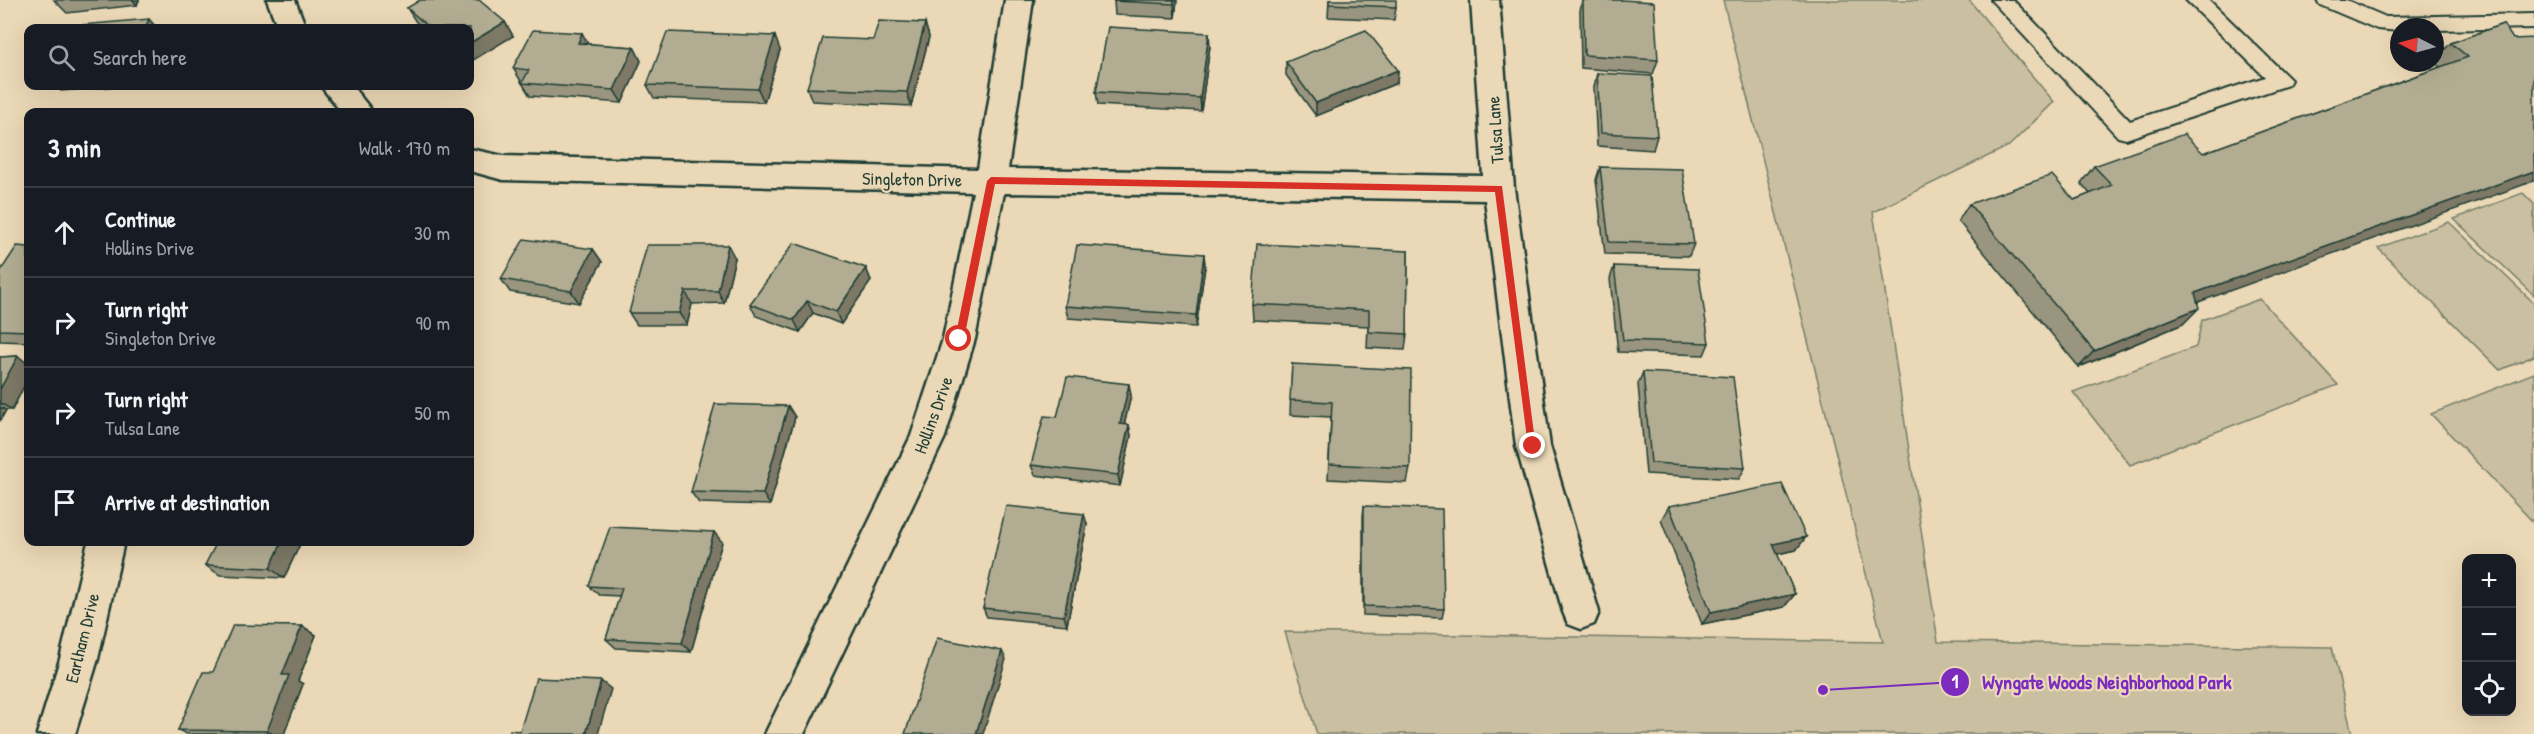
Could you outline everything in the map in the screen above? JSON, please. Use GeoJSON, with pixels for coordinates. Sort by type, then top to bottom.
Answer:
{"type":"FeatureCollection","features":[{"type":"Feature","properties":{"kind":"street"},"geometry":{"type":"LineString","coordinates":[[281,0],[290,24]]}},
{"type":"Feature","properties":{"kind":"street","name":"Hollins Drive"},"geometry":{"type":"LineString","coordinates":[[784,734],[928,437],[959,339],[991,181],[1019,0]]}},
{"type":"Feature","properties":{"kind":"street","name":"Tulsa Lane"},"geometry":{"type":"LineString","coordinates":[[1485,0],[1499,188],[1533,446],[1581,612]]}},
{"type":"Feature","properties":{"kind":"street"},"geometry":{"type":"LineString","coordinates":[[339,90],[354,108]]}},
{"type":"Feature","properties":{"kind":"street","name":"Singleton Drive"},"geometry":{"type":"LineString","coordinates":[[474,161],[502,168],[991,181],[1499,188]]}},
{"type":"Feature","properties":{"kind":"street","name":"Earlham Drive"},"geometry":{"type":"LineString","coordinates":[[56,734],[79,659],[105,546]]}},
{"type":"Feature","properties":{"kind":"lane"},"geometry":{"type":"LineString","coordinates":[[2001,0],[2126,131],[2281,80],[2196,0]]}},
{"type":"Feature","properties":{"kind":"lane"},"geometry":{"type":"LineString","coordinates":[[2326,0],[2384,24],[2534,21]]}},
{"type":"Feature","properties":{"kind":"shaded area"},"geometry":{"type":"Polygon","coordinates":[[[1723,0],[1969,0],[2054,102],[2009,146],[1873,212],[1938,642],[2332,647],[2352,734],[1317,734],[1285,632],[1883,642],[1723,0]]]}},
{"type":"Feature","properties":{"kind":"shaded area"},"geometry":{"type":"Polygon","coordinates":[[[2523,193],[2534,204],[2534,295],[2454,219],[2523,193]]]}},
{"type":"Feature","properties":{"kind":"shaded area"},"geometry":{"type":"Polygon","coordinates":[[[2449,222],[2534,303],[2534,356],[2500,370],[2378,248],[2449,222]]]}},
{"type":"Feature","properties":{"kind":"shaded area"},"geometry":{"type":"Polygon","coordinates":[[[2260,299],[2338,385],[2130,465],[2073,392],[2196,347],[2202,320],[2260,299]]]}},
{"type":"Feature","properties":{"kind":"shaded area"},"geometry":{"type":"Polygon","coordinates":[[[2534,373],[2534,523],[2431,414],[2534,373]]]}},
{"type":"Feature","properties":{"kind":"building"},"geometry":{"type":"Polygon","coordinates":[[[420,0],[479,0],[505,22],[474,41],[474,24],[425,24],[407,8],[420,0]]]}},
{"type":"Feature","properties":{"kind":"building"},"geometry":{"type":"Polygon","coordinates":[[[1174,0],[1174,4],[1114,1],[1174,0]]]}},
{"type":"Feature","properties":{"kind":"building"},"geometry":{"type":"Polygon","coordinates":[[[1329,0],[1396,0],[1396,7],[1329,4],[1329,0]]]}},
{"type":"Feature","properties":{"kind":"building"},"geometry":{"type":"Polygon","coordinates":[[[1583,0],[1654,2],[1658,60],[1584,55],[1583,0]]]}},
{"type":"Feature","properties":{"kind":"building"},"geometry":{"type":"Polygon","coordinates":[[[149,19],[147,24],[93,24],[149,19]]]}},
{"type":"Feature","properties":{"kind":"building"},"geometry":{"type":"Polygon","coordinates":[[[879,21],[925,23],[907,92],[807,88],[823,38],[873,40],[879,21]]]}},
{"type":"Feature","properties":{"kind":"building"},"geometry":{"type":"Polygon","coordinates":[[[2503,24],[2513,39],[2534,38],[2534,171],[2195,293],[2199,308],[2094,351],[1969,204],[2052,175],[2074,200],[2112,185],[2094,166],[2184,134],[2203,153],[2427,72],[2444,72],[2444,66],[2468,57],[2451,43],[2503,24]]]}},
{"type":"Feature","properties":{"kind":"building"},"geometry":{"type":"Polygon","coordinates":[[[1108,27],[1209,33],[1200,98],[1096,92],[1108,27]]]}},
{"type":"Feature","properties":{"kind":"building"},"geometry":{"type":"Polygon","coordinates":[[[533,30],[582,33],[578,43],[634,47],[614,90],[522,83],[529,70],[513,68],[533,30]]]}},
{"type":"Feature","properties":{"kind":"building"},"geometry":{"type":"Polygon","coordinates":[[[1366,30],[1398,70],[1316,103],[1286,62],[1366,30]]]}},
{"type":"Feature","properties":{"kind":"building"},"geometry":{"type":"Polygon","coordinates":[[[667,32],[775,36],[758,89],[647,85],[667,32]]]}},
{"type":"Feature","properties":{"kind":"building"},"geometry":{"type":"Polygon","coordinates":[[[1597,73],[1652,76],[1657,136],[1601,133],[1597,73]]]}},
{"type":"Feature","properties":{"kind":"building"},"geometry":{"type":"Polygon","coordinates":[[[1600,167],[1682,169],[1694,244],[1609,242],[1600,167]]]}},
{"type":"Feature","properties":{"kind":"building"},"geometry":{"type":"Polygon","coordinates":[[[524,239],[593,249],[571,291],[501,279],[524,239]]]}},
{"type":"Feature","properties":{"kind":"building"},"geometry":{"type":"Polygon","coordinates":[[[794,243],[866,268],[836,312],[807,301],[794,320],[750,304],[794,243]]]}},
{"type":"Feature","properties":{"kind":"building"},"geometry":{"type":"Polygon","coordinates":[[[1257,244],[1408,251],[1407,334],[1369,332],[1369,310],[1252,304],[1257,244]]]}},
{"type":"Feature","properties":{"kind":"building"},"geometry":{"type":"Polygon","coordinates":[[[647,245],[728,245],[718,291],[685,291],[679,313],[629,313],[647,245]]]}},
{"type":"Feature","properties":{"kind":"building"},"geometry":{"type":"Polygon","coordinates":[[[1077,245],[1204,254],[1196,315],[1065,306],[1077,245]]]}},
{"type":"Feature","properties":{"kind":"building"},"geometry":{"type":"Polygon","coordinates":[[[17,246],[24,247],[24,331],[0,330],[0,272],[17,246]]]}},
{"type":"Feature","properties":{"kind":"building"},"geometry":{"type":"Polygon","coordinates":[[[1614,266],[1698,269],[1709,343],[1623,340],[1614,266]]]}},
{"type":"Feature","properties":{"kind":"building"},"geometry":{"type":"Polygon","coordinates":[[[18,356],[0,389],[0,357],[18,356]]]}},
{"type":"Feature","properties":{"kind":"building"},"geometry":{"type":"Polygon","coordinates":[[[1292,364],[1411,370],[1410,468],[1329,464],[1332,402],[1290,400],[1292,364]]]}},
{"type":"Feature","properties":{"kind":"building"},"geometry":{"type":"Polygon","coordinates":[[[1643,372],[1733,377],[1745,468],[1651,463],[1643,372]]]}},
{"type":"Feature","properties":{"kind":"building"},"geometry":{"type":"Polygon","coordinates":[[[1067,377],[1129,384],[1120,424],[1129,425],[1118,475],[1031,465],[1044,416],[1057,417],[1067,377]]]}},
{"type":"Feature","properties":{"kind":"building"},"geometry":{"type":"Polygon","coordinates":[[[715,404],[788,406],[763,494],[691,492],[715,404]]]}},
{"type":"Feature","properties":{"kind":"building"},"geometry":{"type":"Polygon","coordinates":[[[1782,484],[1806,537],[1773,544],[1795,594],[1711,612],[1669,506],[1782,484]]]}},
{"type":"Feature","properties":{"kind":"building"},"geometry":{"type":"Polygon","coordinates":[[[1006,506],[1084,514],[1064,616],[983,608],[1006,506]]]}},
{"type":"Feature","properties":{"kind":"building"},"geometry":{"type":"Polygon","coordinates":[[[1364,506],[1442,509],[1444,609],[1364,606],[1364,506]]]}},
{"type":"Feature","properties":{"kind":"building"},"geometry":{"type":"Polygon","coordinates":[[[610,527],[714,532],[682,643],[606,639],[622,588],[589,586],[610,527]]]}},
{"type":"Feature","properties":{"kind":"building"},"geometry":{"type":"Polygon","coordinates":[[[215,546],[280,546],[270,568],[205,565],[215,546]]]}},
{"type":"Feature","properties":{"kind":"building"},"geometry":{"type":"Polygon","coordinates":[[[233,625],[302,626],[282,675],[289,675],[267,731],[178,730],[203,672],[213,672],[233,625]]]}},
{"type":"Feature","properties":{"kind":"building"},"geometry":{"type":"Polygon","coordinates":[[[937,638],[1002,651],[976,734],[905,734],[937,638]]]}},
{"type":"Feature","properties":{"kind":"building"},"geometry":{"type":"Polygon","coordinates":[[[536,678],[601,681],[586,734],[509,734],[510,730],[520,731],[536,678]]]}},
{"type":"Feature","properties":{"kind":"place","name":"Wyngate Woods Neighborhood Park"},"geometry":{"type":"Point","coordinates":[1823,690]}},
{"type":"Feature","properties":{"kind":"route"},"geometry":{"type":"LineString","coordinates":[[959,339],[991,181],[1499,188],[1533,446]]}}]}
